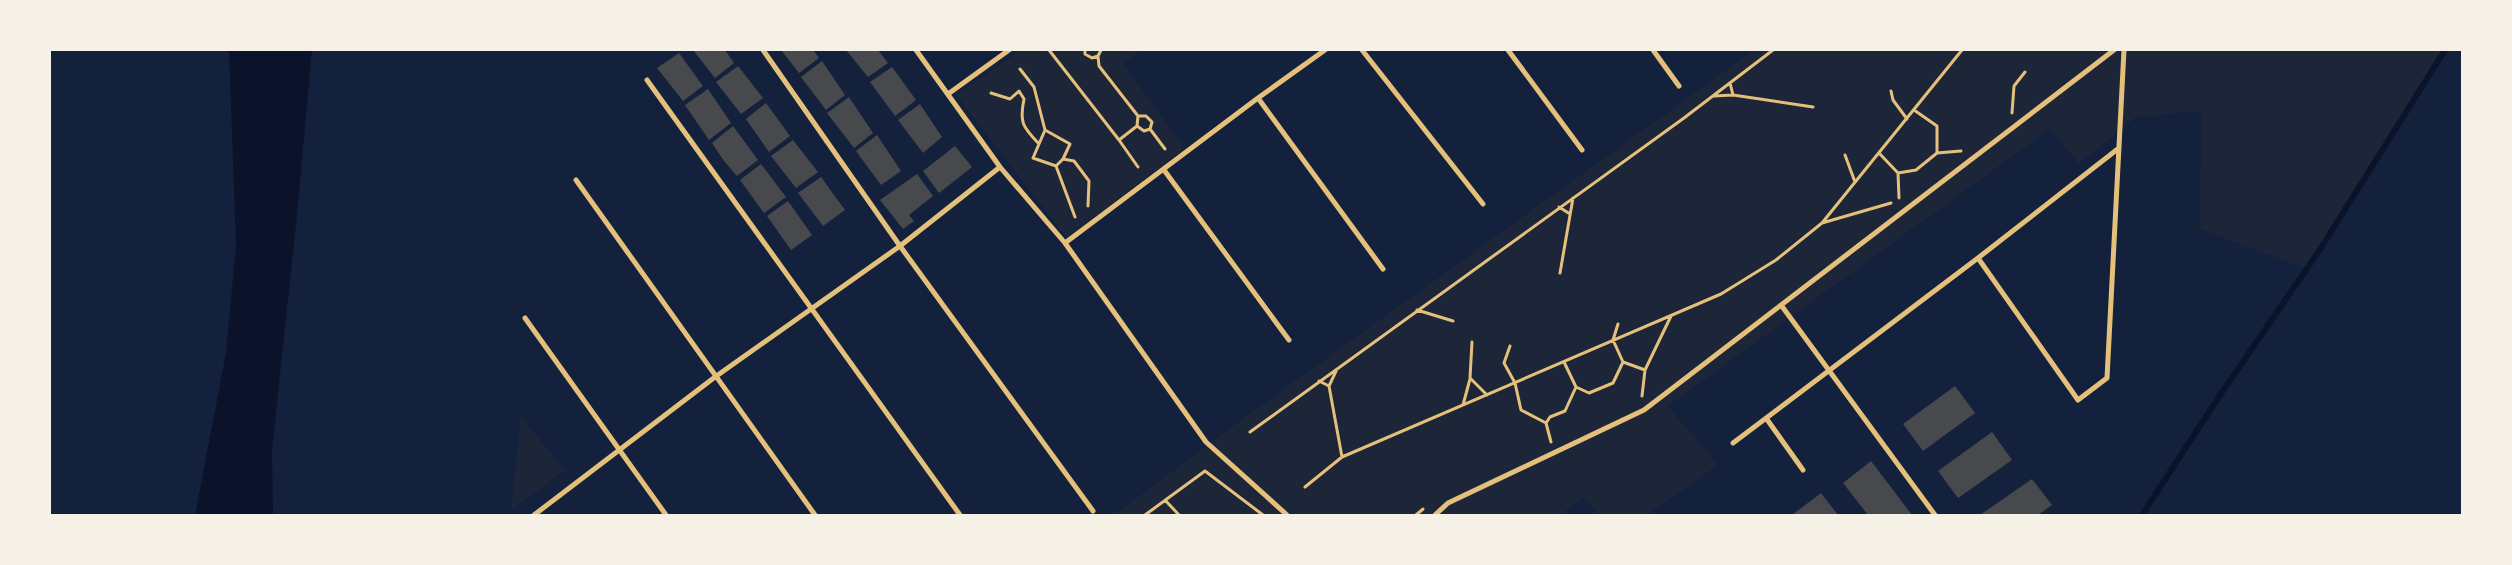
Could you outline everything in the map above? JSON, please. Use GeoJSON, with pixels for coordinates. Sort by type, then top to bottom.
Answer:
{"type":"FeatureCollection","features":[{"type":"Feature","properties":{"kind":"street"},"geometry":{"type":"LineString","coordinates":[[762,50],[900,246],[1093,511]]}},
{"type":"Feature","properties":{"kind":"street"},"geometry":{"type":"LineString","coordinates":[[916,50],[1000,167],[1066,243],[1206,442],[1287,515]]}},
{"type":"Feature","properties":{"kind":"street"},"geometry":{"type":"LineString","coordinates":[[948,94],[1010,50]]}},
{"type":"Feature","properties":{"kind":"street"},"geometry":{"type":"LineString","coordinates":[[1066,243],[1258,98],[1325,50]]}},
{"type":"Feature","properties":{"kind":"street"},"geometry":{"type":"LineString","coordinates":[[1362,50],[1483,204]]}},
{"type":"Feature","properties":{"kind":"street"},"geometry":{"type":"LineString","coordinates":[[1508,50],[1582,150]]}},
{"type":"Feature","properties":{"kind":"street"},"geometry":{"type":"LineString","coordinates":[[1653,50],[1679,86]]}},
{"type":"Feature","properties":{"kind":"street"},"geometry":{"type":"LineString","coordinates":[[1435,515],[1448,503],[1644,410],[2114,50]]}},
{"type":"Feature","properties":{"kind":"street"},"geometry":{"type":"LineString","coordinates":[[1978,258],[2078,400],[2107,378],[2124,50]]}},
{"type":"Feature","properties":{"kind":"street"},"geometry":{"type":"LineString","coordinates":[[647,80],[960,515]]}},
{"type":"Feature","properties":{"kind":"street"},"geometry":{"type":"LineString","coordinates":[[1258,98],[1383,269]]}},
{"type":"Feature","properties":{"kind":"street"},"geometry":{"type":"LineString","coordinates":[[1733,442],[1978,258],[2119,148]]}},
{"type":"Feature","properties":{"kind":"street"},"geometry":{"type":"LineString","coordinates":[[534,515],[619,452],[714,377],[900,246],[1000,167]]}},
{"type":"Feature","properties":{"kind":"street"},"geometry":{"type":"LineString","coordinates":[[1164,170],[1289,340]]}},
{"type":"Feature","properties":{"kind":"street"},"geometry":{"type":"LineString","coordinates":[[576,180],[714,377],[815,515]]}},
{"type":"Feature","properties":{"kind":"street"},"geometry":{"type":"LineString","coordinates":[[1780,305],[1934,515]]}},
{"type":"Feature","properties":{"kind":"street"},"geometry":{"type":"LineString","coordinates":[[525,318],[619,452],[666,515]]}},
{"type":"Feature","properties":{"kind":"street"},"geometry":{"type":"LineString","coordinates":[[1766,418],[1803,470]]}},
{"type":"Feature","properties":{"kind":"path"},"geometry":{"type":"LineString","coordinates":[[1049,50],[1138,166]]}},
{"type":"Feature","properties":{"kind":"path"},"geometry":{"type":"LineString","coordinates":[[1085,50],[1086,54],[1092,58],[1098,56]]}},
{"type":"Feature","properties":{"kind":"path"},"geometry":{"type":"LineString","coordinates":[[1101,50],[1098,56],[1099,66],[1138,116],[1138,126]]}},
{"type":"Feature","properties":{"kind":"path"},"geometry":{"type":"LineString","coordinates":[[1250,432],[1713,96],[1773,50]]}},
{"type":"Feature","properties":{"kind":"path"},"geometry":{"type":"LineString","coordinates":[[1305,487],[1342,458],[1721,294],[1776,260],[1822,223],[1962,50]]}},
{"type":"Feature","properties":{"kind":"path"},"geometry":{"type":"LineString","coordinates":[[1020,69],[1034,87],[1045,130],[1033,158],[1056,166]]}},
{"type":"Feature","properties":{"kind":"path"},"geometry":{"type":"LineString","coordinates":[[2012,114],[2014,86],[2025,72]]}},
{"type":"Feature","properties":{"kind":"path"},"geometry":{"type":"LineString","coordinates":[[1730,83],[1733,94]]}},
{"type":"Feature","properties":{"kind":"path"},"geometry":{"type":"LineString","coordinates":[[991,93],[1010,99],[1019,91],[1024,99],[1021,112],[1023,126],[1039,144]]}},
{"type":"Feature","properties":{"kind":"path"},"geometry":{"type":"LineString","coordinates":[[1891,91],[1893,100],[1907,119]]}},
{"type":"Feature","properties":{"kind":"path"},"geometry":{"type":"LineString","coordinates":[[1713,96],[1733,94],[1813,107]]}},
{"type":"Feature","properties":{"kind":"path"},"geometry":{"type":"LineString","coordinates":[[1914,110],[1937,126],[1937,153]]}},
{"type":"Feature","properties":{"kind":"path"},"geometry":{"type":"LineString","coordinates":[[1138,116],[1146,116],[1152,122],[1150,129]]}},
{"type":"Feature","properties":{"kind":"path"},"geometry":{"type":"LineString","coordinates":[[1119,140],[1138,126]]}},
{"type":"Feature","properties":{"kind":"path"},"geometry":{"type":"LineString","coordinates":[[1138,126],[1144,131],[1150,129]]}},
{"type":"Feature","properties":{"kind":"path"},"geometry":{"type":"LineString","coordinates":[[1150,129],[1165,149]]}},
{"type":"Feature","properties":{"kind":"path"},"geometry":{"type":"LineString","coordinates":[[1045,130],[1070,144],[1063,159],[1056,166]]}},
{"type":"Feature","properties":{"kind":"path"},"geometry":{"type":"LineString","coordinates":[[1898,173],[1916,170],[1937,153],[1964,150]]}},
{"type":"Feature","properties":{"kind":"path"},"geometry":{"type":"LineString","coordinates":[[1822,223],[1900,201],[1898,173],[1879,153]]}},
{"type":"Feature","properties":{"kind":"path"},"geometry":{"type":"LineString","coordinates":[[1845,155],[1855,182]]}},
{"type":"Feature","properties":{"kind":"path"},"geometry":{"type":"LineString","coordinates":[[1063,159],[1074,161],[1087,177],[1088,206]]}},
{"type":"Feature","properties":{"kind":"path"},"geometry":{"type":"LineString","coordinates":[[1056,166],[1075,216]]}},
{"type":"Feature","properties":{"kind":"path"},"geometry":{"type":"LineString","coordinates":[[1560,273],[1573,198]]}},
{"type":"Feature","properties":{"kind":"path"},"geometry":{"type":"LineString","coordinates":[[1559,208],[1570,214]]}},
{"type":"Feature","properties":{"kind":"path"},"geometry":{"type":"LineString","coordinates":[[1417,310],[1453,321]]}},
{"type":"Feature","properties":{"kind":"path"},"geometry":{"type":"LineString","coordinates":[[1642,397],[1645,370],[1671,315]]}},
{"type":"Feature","properties":{"kind":"path"},"geometry":{"type":"LineString","coordinates":[[1618,324],[1613,340],[1623,362],[1645,370]]}},
{"type":"Feature","properties":{"kind":"path"},"geometry":{"type":"LineString","coordinates":[[1463,405],[1470,378],[1472,342]]}},
{"type":"Feature","properties":{"kind":"path"},"geometry":{"type":"LineString","coordinates":[[1510,346],[1504,363],[1515,383],[1521,410],[1546,423]]}},
{"type":"Feature","properties":{"kind":"path"},"geometry":{"type":"LineString","coordinates":[[1564,362],[1576,387],[1589,393],[1612,383],[1623,362]]}},
{"type":"Feature","properties":{"kind":"path"},"geometry":{"type":"LineString","coordinates":[[1338,367],[1329,386],[1342,458]]}},
{"type":"Feature","properties":{"kind":"path"},"geometry":{"type":"LineString","coordinates":[[1470,378],[1487,395]]}},
{"type":"Feature","properties":{"kind":"path"},"geometry":{"type":"LineString","coordinates":[[1319,381],[1329,386]]}},
{"type":"Feature","properties":{"kind":"path"},"geometry":{"type":"LineString","coordinates":[[1551,443],[1546,423],[1550,417],[1565,411],[1576,387]]}},
{"type":"Feature","properties":{"kind":"path"},"geometry":{"type":"LineString","coordinates":[[1145,515],[1205,471],[1263,515]]}},
{"type":"Feature","properties":{"kind":"path"},"geometry":{"type":"LineString","coordinates":[[1165,500],[1179,515]]}},
{"type":"Feature","properties":{"kind":"shaded area"},"geometry":{"type":"Polygon","coordinates":[[[229,50],[312,50],[272,450],[273,515],[195,515],[226,353],[236,244],[229,50]]]}},
{"type":"Feature","properties":{"kind":"shaded area"},"geometry":{"type":"Polygon","coordinates":[[[1021,50],[1142,50],[1123,64],[1185,148],[1067,238],[956,95],[1021,50]]]}},
{"type":"Feature","properties":{"kind":"shaded area"},"geometry":{"type":"Polygon","coordinates":[[[1754,50],[2445,50],[2307,269],[2200,229],[2201,111],[2136,117],[2079,164],[2050,129],[1668,406],[1718,465],[1647,515],[1599,515],[1584,497],[1560,515],[1114,515],[1240,421],[1754,50]]]}},
{"type":"Feature","properties":{"kind":"shaded area"},"geometry":{"type":"Polygon","coordinates":[[[521,417],[565,470],[511,510],[521,417]]]}},
{"type":"Feature","properties":{"kind":"building"},"geometry":{"type":"Polygon","coordinates":[[[693,50],[725,50],[734,63],[715,78],[693,50]]]}},
{"type":"Feature","properties":{"kind":"building"},"geometry":{"type":"Polygon","coordinates":[[[781,50],[813,50],[819,58],[799,73],[781,50]]]}},
{"type":"Feature","properties":{"kind":"building"},"geometry":{"type":"Polygon","coordinates":[[[846,50],[878,50],[888,63],[868,77],[846,50]]]}},
{"type":"Feature","properties":{"kind":"building"},"geometry":{"type":"Polygon","coordinates":[[[679,53],[703,86],[683,101],[657,68],[679,53]]]}},
{"type":"Feature","properties":{"kind":"building"},"geometry":{"type":"Polygon","coordinates":[[[822,61],[845,95],[826,110],[801,77],[822,61]]]}},
{"type":"Feature","properties":{"kind":"building"},"geometry":{"type":"Polygon","coordinates":[[[738,66],[763,98],[741,114],[716,82],[738,66]]]}},
{"type":"Feature","properties":{"kind":"building"},"geometry":{"type":"Polygon","coordinates":[[[892,67],[916,100],[895,116],[870,82],[892,67]]]}},
{"type":"Feature","properties":{"kind":"building"},"geometry":{"type":"Polygon","coordinates":[[[708,89],[731,123],[709,140],[685,105],[708,89]]]}},
{"type":"Feature","properties":{"kind":"building"},"geometry":{"type":"Polygon","coordinates":[[[849,97],[873,133],[854,148],[827,113],[849,97]]]}},
{"type":"Feature","properties":{"kind":"building"},"geometry":{"type":"Polygon","coordinates":[[[766,103],[790,136],[769,152],[746,119],[766,103]]]}},
{"type":"Feature","properties":{"kind":"building"},"geometry":{"type":"Polygon","coordinates":[[[920,104],[942,137],[923,153],[898,120],[920,104]]]}},
{"type":"Feature","properties":{"kind":"building"},"geometry":{"type":"Polygon","coordinates":[[[733,126],[758,160],[737,176],[712,143],[733,126]]]}},
{"type":"Feature","properties":{"kind":"building"},"geometry":{"type":"Polygon","coordinates":[[[877,135],[901,171],[881,185],[856,151],[877,135]]]}},
{"type":"Feature","properties":{"kind":"building"},"geometry":{"type":"Polygon","coordinates":[[[793,140],[818,172],[796,188],[771,156],[793,140]]]}},
{"type":"Feature","properties":{"kind":"building"},"geometry":{"type":"Polygon","coordinates":[[[955,146],[972,167],[939,193],[923,171],[955,146]]]}},
{"type":"Feature","properties":{"kind":"building"},"geometry":{"type":"Polygon","coordinates":[[[761,164],[786,197],[764,213],[740,180],[761,164]]]}},
{"type":"Feature","properties":{"kind":"building"},"geometry":{"type":"Polygon","coordinates":[[[917,174],[933,196],[909,215],[914,221],[903,229],[880,200],[917,174]]]}},
{"type":"Feature","properties":{"kind":"building"},"geometry":{"type":"Polygon","coordinates":[[[821,177],[845,210],[823,226],[798,193],[821,177]]]}},
{"type":"Feature","properties":{"kind":"building"},"geometry":{"type":"Polygon","coordinates":[[[788,201],[812,235],[791,250],[767,216],[788,201]]]}},
{"type":"Feature","properties":{"kind":"building"},"geometry":{"type":"Polygon","coordinates":[[[1955,386],[1975,413],[1923,451],[1903,424],[1955,386]]]}},
{"type":"Feature","properties":{"kind":"building"},"geometry":{"type":"Polygon","coordinates":[[[1992,432],[2012,460],[1958,498],[1938,471],[1992,432]]]}},
{"type":"Feature","properties":{"kind":"building"},"geometry":{"type":"Polygon","coordinates":[[[1871,461],[1912,515],[1868,515],[1843,483],[1871,461]]]}},
{"type":"Feature","properties":{"kind":"building"},"geometry":{"type":"Polygon","coordinates":[[[2032,479],[2052,505],[2038,515],[1980,515],[2032,479]]]}},
{"type":"Feature","properties":{"kind":"building"},"geometry":{"type":"Polygon","coordinates":[[[1821,493],[1838,515],[1792,515],[1821,493]]]}},
{"type":"Feature","properties":{"kind":"waterway"},"geometry":{"type":"LineString","coordinates":[[2142,515],[2218,398],[2319,251],[2445,50]]}}]}
